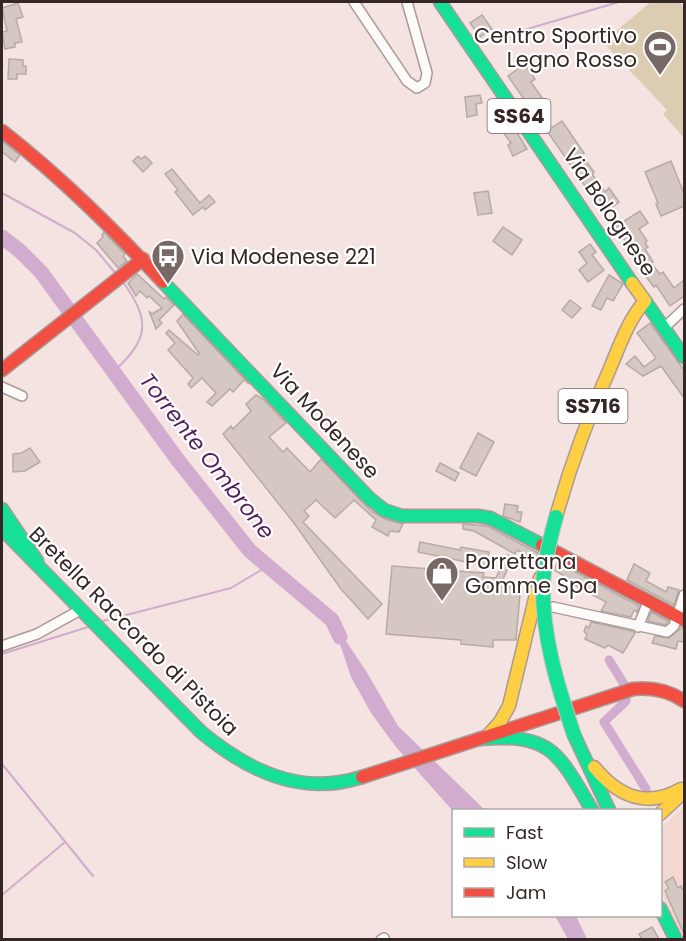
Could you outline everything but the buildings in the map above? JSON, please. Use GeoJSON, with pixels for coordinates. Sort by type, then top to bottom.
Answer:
{"type":"FeatureCollection","features":[{"type":"Feature","properties":{"kind":"main road","name":"Via Bolognese"},"geometry":{"type":"LineString","coordinates":[[440,2],[684,357]]}},
{"type":"Feature","properties":{"kind":"main road","name":"Via Modenese"},"geometry":{"type":"LineString","coordinates":[[2,131],[37,158],[95,210],[380,507],[402,516],[490,518],[681,619]]}},
{"type":"Feature","properties":{"kind":"main road"},"geometry":{"type":"LineString","coordinates":[[2,370],[143,259]]}},
{"type":"Feature","properties":{"kind":"main road","name":"SS716"},"geometry":{"type":"LineString","coordinates":[[609,809],[574,735],[555,672],[546,628],[543,585],[555,517],[571,463],[622,340],[637,310],[645,301]]}},
{"type":"Feature","properties":{"kind":"main road"},"geometry":{"type":"LineString","coordinates":[[2,509],[41,567]]}},
{"type":"Feature","properties":{"kind":"main road","name":"Bretella Raccordo di Pistoia"},"geometry":{"type":"LineString","coordinates":[[2,529],[201,732],[236,760],[276,778],[307,783],[349,781],[479,739]]}},
{"type":"Feature","properties":{"kind":"main road"},"geometry":{"type":"LineString","coordinates":[[2,536],[16,543]]}},
{"type":"Feature","properties":{"kind":"main road"},"geometry":{"type":"LineString","coordinates":[[479,739],[495,729],[507,711],[547,557]]}},
{"type":"Feature","properties":{"kind":"main road"},"geometry":{"type":"LineString","coordinates":[[479,739],[633,689],[662,690],[684,701]]}},
{"type":"Feature","properties":{"kind":"main road"},"geometry":{"type":"LineString","coordinates":[[574,735],[599,774],[609,785],[631,797],[655,800],[668,797],[684,786]]}},
{"type":"Feature","properties":{"kind":"main road"},"geometry":{"type":"LineString","coordinates":[[479,739],[514,736],[531,739],[545,746],[564,764],[591,809]]}},
{"type":"Feature","properties":{"kind":"main road"},"geometry":{"type":"LineString","coordinates":[[662,812],[684,792]]}},
{"type":"Feature","properties":{"kind":"main road"},"geometry":{"type":"LineString","coordinates":[[662,912],[676,939]]}},
{"type":"Feature","properties":{"kind":"main road"},"geometry":{"type":"LineString","coordinates":[[655,917],[666,939]]}},
{"type":"Feature","properties":{"kind":"street"},"geometry":{"type":"LineString","coordinates":[[354,2],[407,81],[417,88],[425,83],[427,73],[407,2]]}},
{"type":"Feature","properties":{"kind":"street"},"geometry":{"type":"LineString","coordinates":[[664,328],[684,309]]}},
{"type":"Feature","properties":{"kind":"street"},"geometry":{"type":"LineString","coordinates":[[2,387],[22,396]]}},
{"type":"Feature","properties":{"kind":"street"},"geometry":{"type":"LineString","coordinates":[[554,608],[638,627],[669,631],[681,619],[684,595]]}},
{"type":"Feature","properties":{"kind":"street"},"geometry":{"type":"LineString","coordinates":[[638,627],[648,602]]}},
{"type":"Feature","properties":{"kind":"street"},"geometry":{"type":"LineString","coordinates":[[2,646],[44,630],[81,609]]}},
{"type":"Feature","properties":{"kind":"shaded area","name":"Centro Sportivo Legno Rosso"},"geometry":{"type":"Polygon","coordinates":[[[651,2],[679,2],[684,7],[684,138],[663,114],[667,110],[603,42],[651,2]]]}},
{"type":"Feature","properties":{"kind":"shaded area"},"geometry":{"type":"Polygon","coordinates":[[[332,620],[366,671],[398,726],[484,809],[452,810],[396,747],[371,713],[351,677],[332,620]]]}},
{"type":"Feature","properties":{"kind":"shaded area"},"geometry":{"type":"Polygon","coordinates":[[[684,807],[684,939],[666,906],[662,891],[662,827],[684,807]]]}},
{"type":"Feature","properties":{"kind":"shaded area"},"geometry":{"type":"Polygon","coordinates":[[[556,917],[576,917],[587,939],[568,939],[556,917]]]}},
{"type":"Feature","properties":{"kind":"waterway"},"geometry":{"type":"LineString","coordinates":[[517,32],[619,2]]}},
{"type":"Feature","properties":{"kind":"waterway"},"geometry":{"type":"LineString","coordinates":[[2,193],[75,233],[96,250],[117,275]]}},
{"type":"Feature","properties":{"kind":"waterway","name":"Torrente Ombrone"},"geometry":{"type":"LineString","coordinates":[[2,237],[41,272],[177,459],[250,551],[332,620],[340,637]]}},
{"type":"Feature","properties":{"kind":"waterway"},"geometry":{"type":"LineString","coordinates":[[114,371],[134,349],[140,339],[142,329],[142,319],[138,308],[123,282]]}},
{"type":"Feature","properties":{"kind":"waterway"},"geometry":{"type":"LineString","coordinates":[[103,621],[231,588],[268,566]]}},
{"type":"Feature","properties":{"kind":"waterway"},"geometry":{"type":"LineString","coordinates":[[2,654],[88,627]]}},
{"type":"Feature","properties":{"kind":"waterway"},"geometry":{"type":"LineString","coordinates":[[609,660],[624,684]]}},
{"type":"Feature","properties":{"kind":"waterway"},"geometry":{"type":"LineString","coordinates":[[626,697],[626,701],[604,722],[646,789]]}},
{"type":"Feature","properties":{"kind":"waterway"},"geometry":{"type":"LineString","coordinates":[[2,764],[93,876]]}},
{"type":"Feature","properties":{"kind":"waterway"},"geometry":{"type":"LineString","coordinates":[[2,895],[65,842]]}},
{"type":"Feature","properties":{"kind":"traffic: fast"},"geometry":{"type":"LineString","coordinates":[[440,2],[632,283]]}},
{"type":"Feature","properties":{"kind":"traffic: fast"},"geometry":{"type":"LineString","coordinates":[[163,282],[369,498],[384,510],[402,516],[490,518],[542,545]]}},
{"type":"Feature","properties":{"kind":"traffic: fast"},"geometry":{"type":"LineString","coordinates":[[645,301],[684,357]]}},
{"type":"Feature","properties":{"kind":"traffic: fast"},"geometry":{"type":"LineString","coordinates":[[2,509],[37,561]]}},
{"type":"Feature","properties":{"kind":"traffic: fast"},"geometry":{"type":"LineString","coordinates":[[556,517],[545,568],[543,604],[552,662],[574,735]]}},
{"type":"Feature","properties":{"kind":"traffic: fast"},"geometry":{"type":"LineString","coordinates":[[2,529],[201,732],[219,746],[256,768],[296,782],[317,784],[362,777]]}},
{"type":"Feature","properties":{"kind":"traffic: fast"},"geometry":{"type":"LineString","coordinates":[[574,735],[609,809]]}},
{"type":"Feature","properties":{"kind":"traffic: fast"},"geometry":{"type":"LineString","coordinates":[[479,739],[522,739],[550,750],[570,774],[591,809]]}},
{"type":"Feature","properties":{"kind":"traffic: fast"},"geometry":{"type":"LineString","coordinates":[[662,912],[676,940]]}},
{"type":"Feature","properties":{"kind":"traffic: slow"},"geometry":{"type":"LineString","coordinates":[[556,517],[574,459],[595,404],[625,332],[645,301],[632,283]]}},
{"type":"Feature","properties":{"kind":"traffic: slow"},"geometry":{"type":"LineString","coordinates":[[489,734],[500,722],[509,706],[540,578]]}},
{"type":"Feature","properties":{"kind":"traffic: slow"},"geometry":{"type":"LineString","coordinates":[[594,767],[613,785],[633,796],[656,798],[681,789]]}},
{"type":"Feature","properties":{"kind":"traffic: slow"},"geometry":{"type":"LineString","coordinates":[[662,812],[684,792]]}},
{"type":"Feature","properties":{"kind":"traffic: jam"},"geometry":{"type":"LineString","coordinates":[[2,131],[86,204],[163,282]]}},
{"type":"Feature","properties":{"kind":"traffic: jam"},"geometry":{"type":"LineString","coordinates":[[2,370],[143,259]]}},
{"type":"Feature","properties":{"kind":"traffic: jam"},"geometry":{"type":"LineString","coordinates":[[542,545],[684,620]]}},
{"type":"Feature","properties":{"kind":"traffic: jam"},"geometry":{"type":"LineString","coordinates":[[362,777],[633,689],[660,690],[684,701]]}},
{"type":"Feature","properties":{"kind":"place","name":"Centro Sportivo Legno Rosso"},"geometry":{"type":"Point","coordinates":[660,76]}},
{"type":"Feature","properties":{"kind":"place","name":"Via Modenese 221"},"geometry":{"type":"Point","coordinates":[168,285]}},
{"type":"Feature","properties":{"kind":"place","name":"Porrettana Gomme Spa"},"geometry":{"type":"Point","coordinates":[442,602]}}]}
